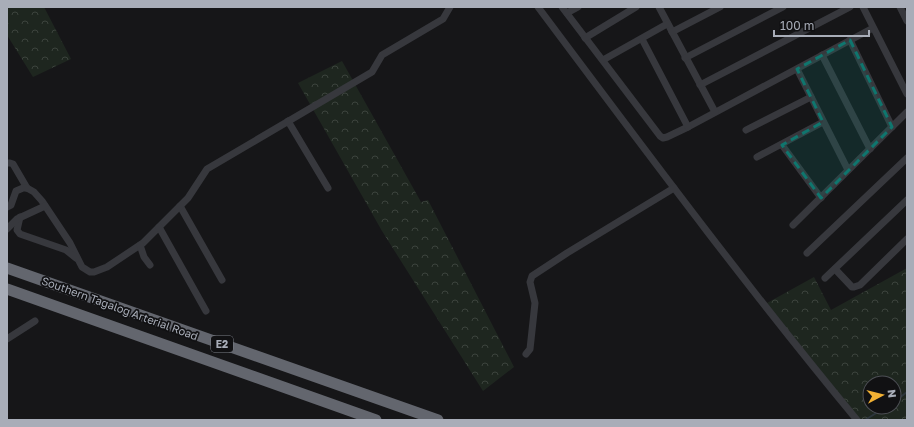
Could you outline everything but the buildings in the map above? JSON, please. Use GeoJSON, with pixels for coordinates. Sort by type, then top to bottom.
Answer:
{"type":"FeatureCollection","features":[{"type":"Feature","properties":{"kind":"highway","name":"Southern Tagalog Arterial Road"},"geometry":{"type":"LineString","coordinates":[[7,268],[438,420]]}},
{"type":"Feature","properties":{"kind":"highway","name":"Southern Tagalog Arterial Road"},"geometry":{"type":"LineString","coordinates":[[7,289],[376,420]]}},
{"type":"Feature","properties":{"kind":"street"},"geometry":{"type":"LineString","coordinates":[[7,163],[12,164],[27,188],[34,192],[45,206],[70,243],[82,267],[90,272],[94,272],[107,267],[140,245],[188,198],[207,169],[372,72],[382,55],[443,19],[450,7]]}},
{"type":"Feature","properties":{"kind":"street"},"geometry":{"type":"LineString","coordinates":[[538,7],[674,188],[782,327],[857,420]]}},
{"type":"Feature","properties":{"kind":"street"},"geometry":{"type":"LineString","coordinates":[[562,7],[663,138],[873,28]]}},
{"type":"Feature","properties":{"kind":"street"},"geometry":{"type":"LineString","coordinates":[[567,14],[578,7]]}},
{"type":"Feature","properties":{"kind":"street"},"geometry":{"type":"LineString","coordinates":[[586,38],[636,7]]}},
{"type":"Feature","properties":{"kind":"street"},"geometry":{"type":"LineString","coordinates":[[659,7],[715,112]]}},
{"type":"Feature","properties":{"kind":"street"},"geometry":{"type":"LineString","coordinates":[[672,32],[720,7]]}},
{"type":"Feature","properties":{"kind":"street"},"geometry":{"type":"LineString","coordinates":[[685,58],[783,7]]}},
{"type":"Feature","properties":{"kind":"street"},"geometry":{"type":"LineString","coordinates":[[700,85],[850,7]]}},
{"type":"Feature","properties":{"kind":"street"},"geometry":{"type":"LineString","coordinates":[[863,7],[907,94]]}},
{"type":"Feature","properties":{"kind":"street"},"geometry":{"type":"LineString","coordinates":[[900,7],[907,21]]}},
{"type":"Feature","properties":{"kind":"street"},"geometry":{"type":"LineString","coordinates":[[603,60],[667,24]]}},
{"type":"Feature","properties":{"kind":"street"},"geometry":{"type":"LineString","coordinates":[[642,39],[688,126]]}},
{"type":"Feature","properties":{"kind":"street"},"geometry":{"type":"LineString","coordinates":[[850,40],[892,127]]}},
{"type":"Feature","properties":{"kind":"street"},"geometry":{"type":"LineString","coordinates":[[822,55],[870,149]]}},
{"type":"Feature","properties":{"kind":"street"},"geometry":{"type":"LineString","coordinates":[[797,69],[848,170]]}},
{"type":"Feature","properties":{"kind":"street"},"geometry":{"type":"LineString","coordinates":[[746,130],[811,97]]}},
{"type":"Feature","properties":{"kind":"street"},"geometry":{"type":"LineString","coordinates":[[793,225],[907,112]]}},
{"type":"Feature","properties":{"kind":"street"},"geometry":{"type":"LineString","coordinates":[[288,121],[328,188]]}},
{"type":"Feature","properties":{"kind":"street"},"geometry":{"type":"LineString","coordinates":[[758,156],[782,145],[823,122]]}},
{"type":"Feature","properties":{"kind":"street"},"geometry":{"type":"LineString","coordinates":[[782,145],[821,198]]}},
{"type":"Feature","properties":{"kind":"street"},"geometry":{"type":"LineString","coordinates":[[807,253],[907,158]]}},
{"type":"Feature","properties":{"kind":"street"},"geometry":{"type":"LineString","coordinates":[[7,207],[11,204],[16,191],[22,188],[27,188]]}},
{"type":"Feature","properties":{"kind":"street"},"geometry":{"type":"LineString","coordinates":[[526,354],[530,349],[535,304],[530,286],[532,276],[674,188]]}},
{"type":"Feature","properties":{"kind":"street"},"geometry":{"type":"LineString","coordinates":[[825,278],[907,200]]}},
{"type":"Feature","properties":{"kind":"street"},"geometry":{"type":"LineString","coordinates":[[8,227],[20,217],[45,206]]}},
{"type":"Feature","properties":{"kind":"street"},"geometry":{"type":"LineString","coordinates":[[180,206],[222,280]]}},
{"type":"Feature","properties":{"kind":"street"},"geometry":{"type":"LineString","coordinates":[[20,217],[18,230],[20,234],[66,250],[78,259]]}},
{"type":"Feature","properties":{"kind":"street"},"geometry":{"type":"LineString","coordinates":[[159,227],[206,311]]}},
{"type":"Feature","properties":{"kind":"street"},"geometry":{"type":"LineString","coordinates":[[835,269],[852,287],[856,287],[860,285],[907,239]]}},
{"type":"Feature","properties":{"kind":"street"},"geometry":{"type":"LineString","coordinates":[[140,245],[144,257],[150,266]]}},
{"type":"Feature","properties":{"kind":"street"},"geometry":{"type":"LineString","coordinates":[[7,339],[35,321]]}},
{"type":"Feature","properties":{"kind":"highlighted area"},"geometry":{"type":"Polygon","coordinates":[[[850,40],[892,127],[821,198],[782,145],[823,122],[797,69],[850,40]]]}},
{"type":"Feature","properties":{"kind":"green space"},"geometry":{"type":"Polygon","coordinates":[[[7,7],[44,7],[71,59],[33,77],[7,35],[7,7]]]}},
{"type":"Feature","properties":{"kind":"green space"},"geometry":{"type":"Polygon","coordinates":[[[342,61],[421,202],[428,200],[514,367],[483,391],[382,231],[298,83],[342,61]]]}},
{"type":"Feature","properties":{"kind":"green space"},"geometry":{"type":"Polygon","coordinates":[[[907,268],[907,418],[903,420],[859,420],[767,303],[814,277],[831,310],[907,268]]]}},
{"type":"Feature","properties":{"kind":"waterway"},"geometry":{"type":"LineString","coordinates":[[902,396],[907,392]]}},
{"type":"Feature","properties":{"kind":"waterway"},"geometry":{"type":"LineString","coordinates":[[865,420],[873,415]]}}]}
